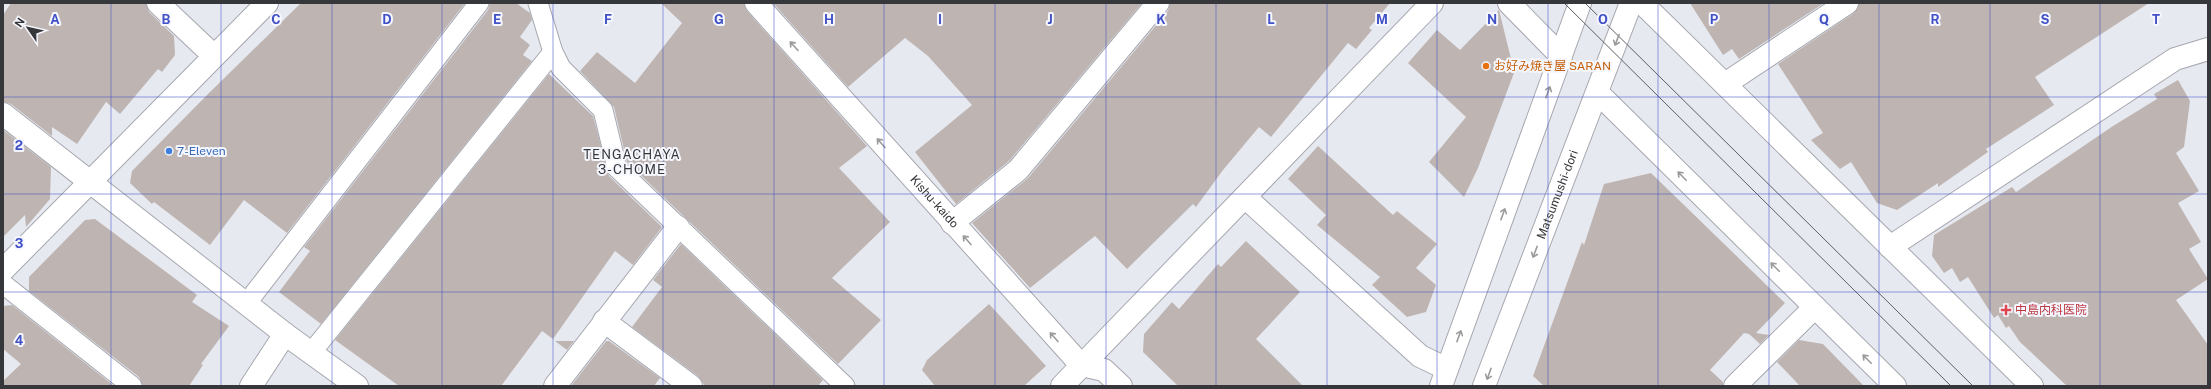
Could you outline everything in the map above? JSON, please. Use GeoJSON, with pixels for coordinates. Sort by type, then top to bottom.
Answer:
{"type":"FeatureCollection","features":[{"type":"Feature","properties":{"kind":"street"},"geometry":{"type":"LineString","coordinates":[[158,3],[214,56]]}},
{"type":"Feature","properties":{"kind":"street"},"geometry":{"type":"LineString","coordinates":[[3,270],[90,180],[267,3]]}},
{"type":"Feature","properties":{"kind":"street","name":"Kishu-kaido"},"geometry":{"type":"LineString","coordinates":[[756,3],[1081,365]]}},
{"type":"Feature","properties":{"kind":"street"},"geometry":{"type":"LineString","coordinates":[[952,223],[1018,170],[1158,3]]}},
{"type":"Feature","properties":{"kind":"street"},"geometry":{"type":"LineString","coordinates":[[1062,386],[1432,3]]}},
{"type":"Feature","properties":{"kind":"street"},"geometry":{"type":"LineString","coordinates":[[1509,3],[1561,56]]}},
{"type":"Feature","properties":{"kind":"street"},"geometry":{"type":"LineString","coordinates":[[1245,197],[1444,377],[1580,3]]}},
{"type":"Feature","properties":{"kind":"street","name":"Matsumushi-dori"},"geometry":{"type":"LineString","coordinates":[[1484,386],[1598,93],[1631,3]]}},
{"type":"Feature","properties":{"kind":"street"},"geometry":{"type":"LineString","coordinates":[[1642,3],[2032,386]]}},
{"type":"Feature","properties":{"kind":"street"},"geometry":{"type":"LineString","coordinates":[[1725,84],[1847,3]]}},
{"type":"Feature","properties":{"kind":"street"},"geometry":{"type":"LineString","coordinates":[[1890,247],[2175,59],[2208,49]]}},
{"type":"Feature","properties":{"kind":"street"},"geometry":{"type":"LineString","coordinates":[[1598,93],[1895,386]]}},
{"type":"Feature","properties":{"kind":"street"},"geometry":{"type":"LineString","coordinates":[[3,114],[90,180],[285,334],[357,386]]}},
{"type":"Feature","properties":{"kind":"street"},"geometry":{"type":"LineString","coordinates":[[555,386],[678,227]]}},
{"type":"Feature","properties":{"kind":"street"},"geometry":{"type":"LineString","coordinates":[[1735,386],[1815,307]]}},
{"type":"Feature","properties":{"kind":"street"},"geometry":{"type":"LineString","coordinates":[[604,321],[691,386]]}},
{"type":"Feature","properties":{"kind":"street"},"geometry":{"type":"LineString","coordinates":[[251,386],[285,334]]}},
{"type":"Feature","properties":{"kind":"street"},"geometry":{"type":"LineString","coordinates":[[1081,365],[1104,370],[1121,386]]}},
{"type":"Feature","properties":{"kind":"lane"},"geometry":{"type":"LineString","coordinates":[[246,304],[479,3]]}},
{"type":"Feature","properties":{"kind":"lane"},"geometry":{"type":"LineString","coordinates":[[538,3],[553,52],[561,68],[603,110],[617,168],[845,386]]}},
{"type":"Feature","properties":{"kind":"lane"},"geometry":{"type":"LineString","coordinates":[[311,353],[553,52]]}},
{"type":"Feature","properties":{"kind":"lane"},"geometry":{"type":"LineString","coordinates":[[3,284],[132,386]]}},
{"type":"Feature","properties":{"kind":"building"},"geometry":{"type":"Polygon","coordinates":[[[11,3],[146,3],[149,12],[174,36],[175,55],[162,72],[158,69],[120,114],[106,102],[77,144],[52,127],[52,136],[11,104],[3,102],[3,15],[11,3]]]}},
{"type":"Feature","properties":{"kind":"building"},"geometry":{"type":"Polygon","coordinates":[[[301,3],[465,3],[287,233],[244,200],[210,245],[154,202],[152,204],[130,183],[132,171],[301,3]]]}},
{"type":"Feature","properties":{"kind":"building"},"geometry":{"type":"Polygon","coordinates":[[[490,3],[516,3],[530,13],[532,20],[520,37],[530,45],[523,55],[532,61],[321,324],[279,292],[310,251],[304,247],[488,10],[490,3]]]}},
{"type":"Feature","properties":{"kind":"building"},"geometry":{"type":"Polygon","coordinates":[[[661,3],[744,3],[747,11],[867,146],[839,168],[890,222],[832,278],[881,320],[838,364],[627,162],[614,107],[580,71],[597,52],[635,83],[682,23],[661,3]]]}},
{"type":"Feature","properties":{"kind":"building"},"geometry":{"type":"Polygon","coordinates":[[[773,3],[1142,3],[1009,161],[956,204],[915,152],[972,105],[928,56],[905,38],[848,87],[773,3]]]}},
{"type":"Feature","properties":{"kind":"building"},"geometry":{"type":"Polygon","coordinates":[[[1170,3],[1390,3],[1369,28],[1372,30],[1356,49],[1348,43],[1271,137],[1259,127],[1223,170],[1196,207],[1193,204],[1127,269],[1095,236],[1030,288],[972,223],[1028,178],[1168,11],[1170,3]]]}},
{"type":"Feature","properties":{"kind":"building"},"geometry":{"type":"Polygon","coordinates":[[[1690,3],[1824,3],[1739,59],[1732,49],[1723,55],[1690,3]]]}},
{"type":"Feature","properties":{"kind":"building"},"geometry":{"type":"Polygon","coordinates":[[[1859,3],[2149,3],[2035,77],[2054,105],[1986,149],[1988,152],[1938,187],[1938,183],[1897,210],[1877,203],[1851,162],[1840,169],[1811,140],[1823,133],[1778,64],[1854,13],[1859,3]]]}},
{"type":"Feature","properties":{"kind":"building"},"geometry":{"type":"Polygon","coordinates":[[[1499,10],[1512,63],[1517,65],[1478,168],[1464,197],[1429,162],[1466,117],[1408,63],[1437,30],[1460,50],[1499,10]]]}},
{"type":"Feature","properties":{"kind":"building"},"geometry":{"type":"Polygon","coordinates":[[[549,74],[593,116],[609,176],[662,227],[633,265],[615,251],[553,339],[542,331],[501,386],[399,386],[335,340],[549,74]]]}},
{"type":"Feature","properties":{"kind":"building"},"geometry":{"type":"Polygon","coordinates":[[[2178,80],[2190,101],[2184,147],[2176,153],[2199,191],[2178,203],[2201,242],[2189,249],[2208,279],[2176,300],[2208,345],[2208,386],[2067,386],[2020,342],[2009,326],[2006,328],[1998,315],[1994,318],[1968,277],[1960,282],[1952,268],[1944,273],[1932,256],[1934,235],[2012,187],[2016,192],[2113,126],[2157,99],[2154,94],[2178,80]]]}},
{"type":"Feature","properties":{"kind":"building"},"geometry":{"type":"Polygon","coordinates":[[[3,130],[51,167],[50,199],[26,227],[25,215],[3,237],[3,130]]]}},
{"type":"Feature","properties":{"kind":"building"},"geometry":{"type":"Polygon","coordinates":[[[1318,146],[1393,215],[1397,211],[1437,244],[1416,268],[1436,285],[1426,312],[1407,317],[1372,285],[1380,277],[1317,225],[1326,215],[1288,179],[1318,146]]]}},
{"type":"Feature","properties":{"kind":"building"},"geometry":{"type":"Polygon","coordinates":[[[1651,173],[1785,303],[1756,333],[1769,335],[1760,344],[1749,334],[1744,333],[1710,370],[1723,382],[1723,386],[1544,386],[1533,376],[1582,242],[1584,245],[1604,184],[1651,173]]]}},
{"type":"Feature","properties":{"kind":"building"},"geometry":{"type":"Polygon","coordinates":[[[95,219],[197,295],[192,302],[229,326],[201,364],[203,365],[189,386],[143,386],[139,377],[29,291],[29,277],[85,220],[95,219]]]}},
{"type":"Feature","properties":{"kind":"building"},"geometry":{"type":"Polygon","coordinates":[[[1246,241],[1300,292],[1256,339],[1303,386],[1178,386],[1143,352],[1144,334],[1172,302],[1179,309],[1218,264],[1221,267],[1246,241]]]}},
{"type":"Feature","properties":{"kind":"building"},"geometry":{"type":"Polygon","coordinates":[[[681,244],[823,380],[818,386],[705,386],[698,376],[632,327],[662,287],[653,280],[681,244]]]}},
{"type":"Feature","properties":{"kind":"building"},"geometry":{"type":"Polygon","coordinates":[[[989,304],[1046,366],[1024,386],[935,386],[922,370],[927,360],[989,304]]]}},
{"type":"Feature","properties":{"kind":"building"},"geometry":{"type":"Polygon","coordinates":[[[12,305],[114,386],[3,386],[3,381],[21,364],[3,349],[3,306],[12,305]]]}},
{"type":"Feature","properties":{"kind":"building"},"geometry":{"type":"Polygon","coordinates":[[[1799,340],[1823,344],[1864,386],[1800,386],[1777,362],[1799,340]]]}},
{"type":"Feature","properties":{"kind":"building"},"geometry":{"type":"Polygon","coordinates":[[[555,341],[574,341],[567,350],[555,341]]]}},
{"type":"Feature","properties":{"kind":"building"},"geometry":{"type":"Polygon","coordinates":[[[606,341],[609,341],[660,378],[654,386],[571,386],[606,341]]]}},
{"type":"Feature","properties":{"kind":"tram line"},"geometry":{"type":"LineString","coordinates":[[1564,3],[1951,386]]}},
{"type":"Feature","properties":{"kind":"tram line"},"geometry":{"type":"LineString","coordinates":[[1585,3],[1973,386]]}},
{"type":"Feature","properties":{"kind":"place","name":"お好み焼き屋 SARAN"},"geometry":{"type":"Point","coordinates":[1486,66]}},
{"type":"Feature","properties":{"kind":"place","name":"7-Eleven"},"geometry":{"type":"Point","coordinates":[169,151]}},
{"type":"Feature","properties":{"kind":"place","name":"中島内科医院"},"geometry":{"type":"Point","coordinates":[2006,310]}},
{"type":"Feature","properties":{"kind":"district","name":"TENGACHAYA 3-CHOME"},"geometry":{"type":"Point","coordinates":[632,162]}}]}
